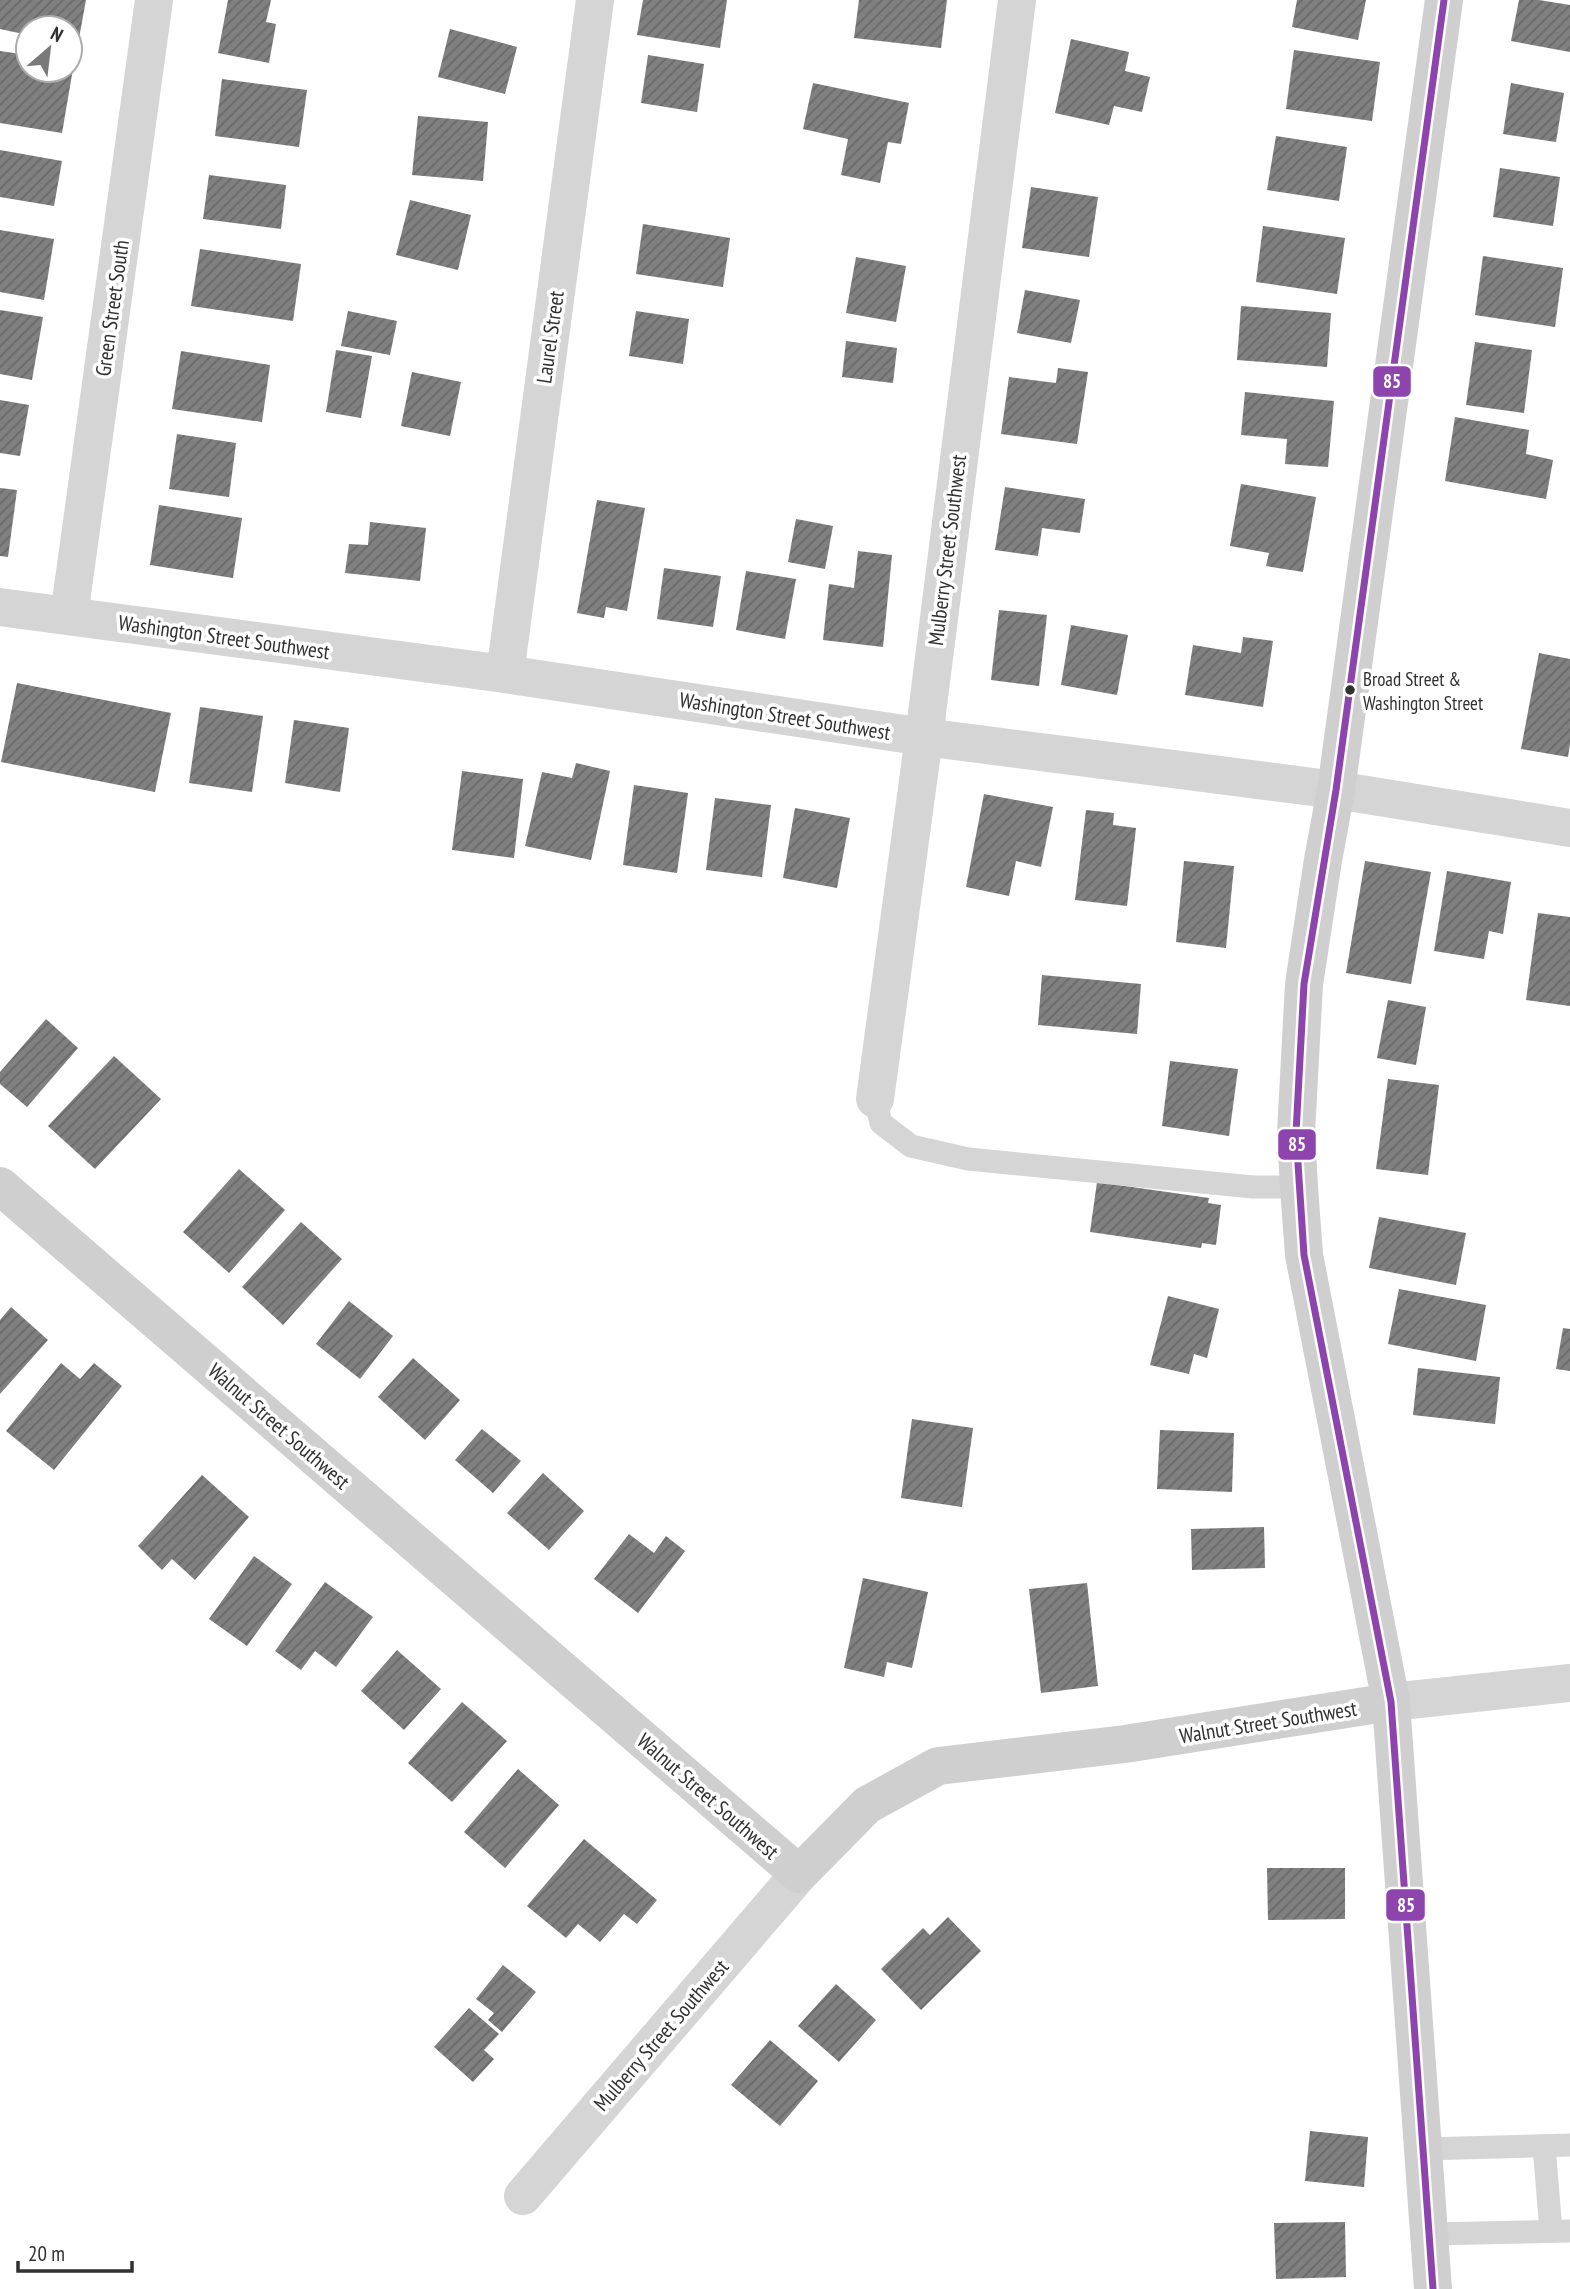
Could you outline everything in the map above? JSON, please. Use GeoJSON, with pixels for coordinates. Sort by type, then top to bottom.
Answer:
{"type":"FeatureCollection","features":[{"type":"Feature","properties":{"kind":"street","name":"Green Street South"},"geometry":{"type":"LineString","coordinates":[[69,617],[154,0]]}},
{"type":"Feature","properties":{"kind":"street","name":"Laurel Street"},"geometry":{"type":"LineString","coordinates":[[505,674],[595,0]]}},
{"type":"Feature","properties":{"kind":"street","name":"Mulberry Street Southwest"},"geometry":{"type":"LineString","coordinates":[[875,1099],[1017,0]]}},
{"type":"Feature","properties":{"kind":"street"},"geometry":{"type":"LineString","coordinates":[[1433,2289],[1391,1702],[1304,1255],[1296,1133],[1304,984],[1336,790],[1444,0]]}},
{"type":"Feature","properties":{"kind":"street","name":"Washington Street Southwest"},"geometry":{"type":"LineString","coordinates":[[0,607],[505,674],[923,737],[1336,790],[1570,828]]}},
{"type":"Feature","properties":{"kind":"street","name":"Walnut Street Southwest"},"geometry":{"type":"LineString","coordinates":[[0,1185],[799,1874],[867,1805],[938,1766],[1125,1744],[1391,1702],[1570,1683]]}},
{"type":"Feature","properties":{"kind":"street","name":"Mulberry Street Southwest"},"geometry":{"type":"LineString","coordinates":[[523,2196],[799,1874]]}},
{"type":"Feature","properties":{"kind":"lane"},"geometry":{"type":"LineString","coordinates":[[875,1099],[881,1123],[911,1146],[968,1159],[1253,1187],[1299,1188]]}},
{"type":"Feature","properties":{"kind":"lane"},"geometry":{"type":"LineString","coordinates":[[1423,2150],[1570,2145]]}},
{"type":"Feature","properties":{"kind":"lane"},"geometry":{"type":"LineString","coordinates":[[1429,2234],[1561,2231],[1544,2146]]}},
{"type":"Feature","properties":{"kind":"building"},"geometry":{"type":"Polygon","coordinates":[[[0,0],[86,0],[83,14],[14,14],[14,32],[0,29],[0,0]]]}},
{"type":"Feature","properties":{"kind":"building"},"geometry":{"type":"Polygon","coordinates":[[[228,0],[271,0],[266,22],[276,24],[269,63],[218,53],[228,0]]]}},
{"type":"Feature","properties":{"kind":"building"},"geometry":{"type":"Polygon","coordinates":[[[643,0],[727,0],[720,48],[637,35],[643,0]]]}},
{"type":"Feature","properties":{"kind":"building"},"geometry":{"type":"Polygon","coordinates":[[[859,0],[947,0],[941,48],[854,38],[859,0]]]}},
{"type":"Feature","properties":{"kind":"building"},"geometry":{"type":"Polygon","coordinates":[[[1297,0],[1366,0],[1358,40],[1292,27],[1297,0]]]}},
{"type":"Feature","properties":{"kind":"building"},"geometry":{"type":"Polygon","coordinates":[[[1519,0],[1570,5],[1570,52],[1511,41],[1519,0]]]}},
{"type":"Feature","properties":{"kind":"building"},"geometry":{"type":"Polygon","coordinates":[[[450,29],[517,47],[505,94],[438,77],[450,29]]]}},
{"type":"Feature","properties":{"kind":"building"},"geometry":{"type":"Polygon","coordinates":[[[1071,39],[1129,52],[1125,71],[1150,77],[1142,112],[1114,106],[1109,125],[1055,113],[1071,39]]]}},
{"type":"Feature","properties":{"kind":"building"},"geometry":{"type":"Polygon","coordinates":[[[1294,50],[1380,62],[1372,121],[1286,109],[1294,50]]]}},
{"type":"Feature","properties":{"kind":"building"},"geometry":{"type":"Polygon","coordinates":[[[0,51],[14,53],[14,84],[70,84],[62,133],[0,123],[0,51]]]}},
{"type":"Feature","properties":{"kind":"building"},"geometry":{"type":"Polygon","coordinates":[[[648,55],[704,64],[697,112],[641,103],[648,55]]]}},
{"type":"Feature","properties":{"kind":"building"},"geometry":{"type":"Polygon","coordinates":[[[222,79],[307,90],[299,147],[215,136],[222,79]]]}},
{"type":"Feature","properties":{"kind":"building"},"geometry":{"type":"Polygon","coordinates":[[[813,83],[909,103],[901,144],[888,142],[880,183],[841,175],[848,139],[803,129],[813,83]]]}},
{"type":"Feature","properties":{"kind":"building"},"geometry":{"type":"Polygon","coordinates":[[[1511,83],[1564,93],[1556,142],[1503,134],[1511,83]]]}},
{"type":"Feature","properties":{"kind":"building"},"geometry":{"type":"Polygon","coordinates":[[[418,116],[488,122],[483,181],[412,175],[418,116]]]}},
{"type":"Feature","properties":{"kind":"building"},"geometry":{"type":"Polygon","coordinates":[[[1276,136],[1347,147],[1339,201],[1267,190],[1276,136]]]}},
{"type":"Feature","properties":{"kind":"building"},"geometry":{"type":"Polygon","coordinates":[[[0,150],[62,161],[54,206],[0,197],[0,150]]]}},
{"type":"Feature","properties":{"kind":"building"},"geometry":{"type":"Polygon","coordinates":[[[1500,168],[1560,177],[1553,226],[1493,217],[1500,168]]]}},
{"type":"Feature","properties":{"kind":"building"},"geometry":{"type":"Polygon","coordinates":[[[209,175],[286,185],[281,229],[203,219],[209,175]]]}},
{"type":"Feature","properties":{"kind":"building"},"geometry":{"type":"Polygon","coordinates":[[[1031,187],[1098,197],[1089,257],[1022,248],[1031,187]]]}},
{"type":"Feature","properties":{"kind":"building"},"geometry":{"type":"Polygon","coordinates":[[[410,200],[471,215],[458,270],[396,255],[410,200]]]}},
{"type":"Feature","properties":{"kind":"building"},"geometry":{"type":"Polygon","coordinates":[[[643,224],[730,238],[723,287],[636,274],[643,224]]]}},
{"type":"Feature","properties":{"kind":"building"},"geometry":{"type":"Polygon","coordinates":[[[1263,226],[1345,238],[1337,294],[1256,282],[1263,226]]]}},
{"type":"Feature","properties":{"kind":"building"},"geometry":{"type":"Polygon","coordinates":[[[0,230],[54,239],[44,300],[0,292],[0,230]]]}},
{"type":"Feature","properties":{"kind":"building"},"geometry":{"type":"Polygon","coordinates":[[[200,249],[301,264],[293,321],[191,306],[200,249]]]}},
{"type":"Feature","properties":{"kind":"building"},"geometry":{"type":"Polygon","coordinates":[[[1483,256],[1563,268],[1555,327],[1475,315],[1483,256]]]}},
{"type":"Feature","properties":{"kind":"building"},"geometry":{"type":"Polygon","coordinates":[[[856,257],[906,266],[896,322],[846,313],[856,257]]]}},
{"type":"Feature","properties":{"kind":"building"},"geometry":{"type":"Polygon","coordinates":[[[1025,290],[1080,300],[1071,343],[1017,333],[1025,290]]]}},
{"type":"Feature","properties":{"kind":"building"},"geometry":{"type":"Polygon","coordinates":[[[1241,306],[1331,313],[1327,367],[1237,360],[1241,306]]]}},
{"type":"Feature","properties":{"kind":"building"},"geometry":{"type":"Polygon","coordinates":[[[0,310],[43,317],[32,380],[0,374],[0,310]]]}},
{"type":"Feature","properties":{"kind":"building"},"geometry":{"type":"Polygon","coordinates":[[[348,311],[397,321],[390,355],[341,346],[348,311]]]}},
{"type":"Feature","properties":{"kind":"building"},"geometry":{"type":"Polygon","coordinates":[[[636,311],[689,319],[683,364],[629,356],[636,311]]]}},
{"type":"Feature","properties":{"kind":"building"},"geometry":{"type":"Polygon","coordinates":[[[846,341],[897,348],[893,383],[842,377],[846,341]]]}},
{"type":"Feature","properties":{"kind":"building"},"geometry":{"type":"Polygon","coordinates":[[[1475,342],[1532,350],[1524,413],[1466,405],[1475,342]]]}},
{"type":"Feature","properties":{"kind":"building"},"geometry":{"type":"Polygon","coordinates":[[[336,350],[372,356],[361,418],[326,412],[336,350]]]}},
{"type":"Feature","properties":{"kind":"building"},"geometry":{"type":"Polygon","coordinates":[[[181,351],[270,365],[262,422],[172,409],[181,351]]]}},
{"type":"Feature","properties":{"kind":"building"},"geometry":{"type":"Polygon","coordinates":[[[1058,368],[1088,372],[1077,444],[1001,434],[1009,377],[1056,383],[1058,368]]]}},
{"type":"Feature","properties":{"kind":"building"},"geometry":{"type":"Polygon","coordinates":[[[412,372],[461,382],[450,436],[401,426],[412,372]]]}},
{"type":"Feature","properties":{"kind":"building"},"geometry":{"type":"Polygon","coordinates":[[[1245,392],[1334,401],[1328,467],[1285,464],[1287,439],[1241,435],[1245,392]]]}},
{"type":"Feature","properties":{"kind":"building"},"geometry":{"type":"Polygon","coordinates":[[[0,400],[29,405],[20,456],[0,453],[0,400]]]}},
{"type":"Feature","properties":{"kind":"building"},"geometry":{"type":"Polygon","coordinates":[[[1455,417],[1529,430],[1526,454],[1553,460],[1546,499],[1445,481],[1455,417]]]}},
{"type":"Feature","properties":{"kind":"building"},"geometry":{"type":"Polygon","coordinates":[[[177,434],[236,443],[229,497],[169,489],[177,434]]]}},
{"type":"Feature","properties":{"kind":"building"},"geometry":{"type":"Polygon","coordinates":[[[1241,484],[1316,497],[1303,572],[1266,566],[1269,553],[1230,546],[1241,484]]]}},
{"type":"Feature","properties":{"kind":"building"},"geometry":{"type":"Polygon","coordinates":[[[1005,487],[1085,499],[1080,533],[1042,528],[1038,556],[995,550],[1005,487]]]}},
{"type":"Feature","properties":{"kind":"building"},"geometry":{"type":"Polygon","coordinates":[[[0,488],[17,490],[8,557],[0,556],[0,488]]]}},
{"type":"Feature","properties":{"kind":"building"},"geometry":{"type":"Polygon","coordinates":[[[597,500],[645,508],[627,611],[606,607],[604,618],[577,613],[597,500]]]}},
{"type":"Feature","properties":{"kind":"building"},"geometry":{"type":"Polygon","coordinates":[[[159,505],[242,518],[233,578],[150,565],[159,505]]]}},
{"type":"Feature","properties":{"kind":"building"},"geometry":{"type":"Polygon","coordinates":[[[796,519],[833,526],[825,569],[788,562],[796,519]]]}},
{"type":"Feature","properties":{"kind":"building"},"geometry":{"type":"Polygon","coordinates":[[[370,522],[426,528],[420,581],[345,573],[349,544],[368,545],[370,522]]]}},
{"type":"Feature","properties":{"kind":"building"},"geometry":{"type":"Polygon","coordinates":[[[858,551],[892,555],[883,647],[823,640],[829,584],[854,588],[858,551]]]}},
{"type":"Feature","properties":{"kind":"building"},"geometry":{"type":"Polygon","coordinates":[[[664,568],[721,576],[713,627],[657,619],[664,568]]]}},
{"type":"Feature","properties":{"kind":"building"},"geometry":{"type":"Polygon","coordinates":[[[746,571],[796,579],[785,639],[736,630],[746,571]]]}},
{"type":"Feature","properties":{"kind":"building"},"geometry":{"type":"Polygon","coordinates":[[[999,610],[1047,615],[1039,686],[991,680],[999,610]]]}},
{"type":"Feature","properties":{"kind":"building"},"geometry":{"type":"Polygon","coordinates":[[[1071,625],[1128,635],[1117,695],[1061,685],[1071,625]]]}},
{"type":"Feature","properties":{"kind":"building"},"geometry":{"type":"Polygon","coordinates":[[[1243,637],[1273,641],[1263,707],[1185,695],[1193,645],[1241,653],[1243,637]]]}},
{"type":"Feature","properties":{"kind":"building"},"geometry":{"type":"Polygon","coordinates":[[[1539,653],[1570,659],[1568,757],[1521,749],[1539,653]]]}},
{"type":"Feature","properties":{"kind":"building"},"geometry":{"type":"Polygon","coordinates":[[[17,683],[171,713],[155,792],[1,762],[17,683]]]}},
{"type":"Feature","properties":{"kind":"building"},"geometry":{"type":"Polygon","coordinates":[[[200,707],[263,716],[252,792],[189,783],[200,707]]]}},
{"type":"Feature","properties":{"kind":"building"},"geometry":{"type":"Polygon","coordinates":[[[294,720],[349,728],[340,792],[285,783],[294,720]]]}},
{"type":"Feature","properties":{"kind":"building"},"geometry":{"type":"Polygon","coordinates":[[[576,763],[610,771],[591,860],[525,846],[542,772],[572,778],[576,763]]]}},
{"type":"Feature","properties":{"kind":"building"},"geometry":{"type":"Polygon","coordinates":[[[462,771],[523,779],[514,858],[452,850],[462,771]]]}},
{"type":"Feature","properties":{"kind":"building"},"geometry":{"type":"Polygon","coordinates":[[[634,785],[688,793],[677,873],[623,865],[634,785]]]}},
{"type":"Feature","properties":{"kind":"building"},"geometry":{"type":"Polygon","coordinates":[[[984,794],[1053,807],[1041,867],[1016,861],[1009,896],[966,887],[984,794]]]}},
{"type":"Feature","properties":{"kind":"building"},"geometry":{"type":"Polygon","coordinates":[[[715,798],[771,805],[762,877],[706,870],[715,798]]]}},
{"type":"Feature","properties":{"kind":"building"},"geometry":{"type":"Polygon","coordinates":[[[795,808],[850,818],[837,888],[783,878],[795,808]]]}},
{"type":"Feature","properties":{"kind":"building"},"geometry":{"type":"Polygon","coordinates":[[[1086,810],[1114,813],[1113,825],[1136,828],[1127,906],[1075,900],[1086,810]]]}},
{"type":"Feature","properties":{"kind":"building"},"geometry":{"type":"Polygon","coordinates":[[[1184,861],[1234,866],[1226,948],[1176,942],[1184,861]]]}},
{"type":"Feature","properties":{"kind":"building"},"geometry":{"type":"Polygon","coordinates":[[[1365,861],[1431,872],[1411,984],[1346,973],[1365,861]]]}},
{"type":"Feature","properties":{"kind":"building"},"geometry":{"type":"Polygon","coordinates":[[[1447,871],[1511,882],[1503,934],[1489,931],[1484,959],[1434,951],[1447,871]]]}},
{"type":"Feature","properties":{"kind":"building"},"geometry":{"type":"Polygon","coordinates":[[[1538,913],[1570,917],[1570,1006],[1526,1000],[1538,913]]]}},
{"type":"Feature","properties":{"kind":"building"},"geometry":{"type":"Polygon","coordinates":[[[1042,975],[1141,984],[1137,1034],[1038,1025],[1042,975]]]}},
{"type":"Feature","properties":{"kind":"building"},"geometry":{"type":"Polygon","coordinates":[[[1388,1000],[1426,1007],[1416,1065],[1377,1058],[1388,1000]]]}},
{"type":"Feature","properties":{"kind":"building"},"geometry":{"type":"Polygon","coordinates":[[[46,1019],[78,1048],[27,1107],[0,1084],[0,1072],[46,1019]]]}},
{"type":"Feature","properties":{"kind":"building"},"geometry":{"type":"Polygon","coordinates":[[[114,1056],[161,1099],[95,1169],[48,1126],[114,1056]]]}},
{"type":"Feature","properties":{"kind":"building"},"geometry":{"type":"Polygon","coordinates":[[[1170,1061],[1238,1069],[1229,1136],[1162,1126],[1170,1061]]]}},
{"type":"Feature","properties":{"kind":"building"},"geometry":{"type":"Polygon","coordinates":[[[1388,1079],[1439,1085],[1428,1175],[1376,1169],[1388,1079]]]}},
{"type":"Feature","properties":{"kind":"building"},"geometry":{"type":"Polygon","coordinates":[[[239,1169],[285,1210],[229,1273],[183,1232],[239,1169]]]}},
{"type":"Feature","properties":{"kind":"building"},"geometry":{"type":"Polygon","coordinates":[[[1097,1182],[1209,1198],[1208,1203],[1221,1205],[1216,1245],[1202,1243],[1201,1248],[1090,1232],[1097,1182]]]}},
{"type":"Feature","properties":{"kind":"building"},"geometry":{"type":"Polygon","coordinates":[[[1379,1217],[1466,1233],[1456,1285],[1369,1268],[1379,1217]]]}},
{"type":"Feature","properties":{"kind":"building"},"geometry":{"type":"Polygon","coordinates":[[[301,1222],[342,1259],[283,1325],[242,1287],[301,1222]]]}},
{"type":"Feature","properties":{"kind":"building"},"geometry":{"type":"Polygon","coordinates":[[[1399,1289],[1486,1305],[1476,1361],[1388,1344],[1399,1289]]]}},
{"type":"Feature","properties":{"kind":"building"},"geometry":{"type":"Polygon","coordinates":[[[1168,1296],[1219,1309],[1207,1358],[1194,1354],[1189,1374],[1150,1365],[1168,1296]]]}},
{"type":"Feature","properties":{"kind":"building"},"geometry":{"type":"Polygon","coordinates":[[[349,1301],[393,1336],[360,1379],[316,1344],[349,1301]]]}},
{"type":"Feature","properties":{"kind":"building"},"geometry":{"type":"Polygon","coordinates":[[[11,1307],[48,1340],[0,1394],[0,1320],[11,1307]]]}},
{"type":"Feature","properties":{"kind":"building"},"geometry":{"type":"Polygon","coordinates":[[[1563,1328],[1570,1329],[1570,1371],[1556,1369],[1563,1328]]]}},
{"type":"Feature","properties":{"kind":"building"},"geometry":{"type":"Polygon","coordinates":[[[413,1358],[460,1400],[425,1440],[378,1397],[413,1358]]]}},
{"type":"Feature","properties":{"kind":"building"},"geometry":{"type":"Polygon","coordinates":[[[61,1363],[80,1379],[94,1363],[122,1386],[54,1470],[6,1431],[61,1363]]]}},
{"type":"Feature","properties":{"kind":"building"},"geometry":{"type":"Polygon","coordinates":[[[1418,1368],[1500,1377],[1495,1424],[1413,1415],[1418,1368]]]}},
{"type":"Feature","properties":{"kind":"building"},"geometry":{"type":"Polygon","coordinates":[[[912,1419],[973,1428],[962,1507],[901,1498],[912,1419]]]}},
{"type":"Feature","properties":{"kind":"building"},"geometry":{"type":"Polygon","coordinates":[[[482,1429],[521,1461],[493,1493],[455,1460],[482,1429]]]}},
{"type":"Feature","properties":{"kind":"building"},"geometry":{"type":"Polygon","coordinates":[[[1160,1430],[1234,1433],[1232,1492],[1157,1489],[1160,1430]]]}},
{"type":"Feature","properties":{"kind":"building"},"geometry":{"type":"Polygon","coordinates":[[[543,1473],[584,1511],[549,1550],[507,1513],[543,1473]]]}},
{"type":"Feature","properties":{"kind":"building"},"geometry":{"type":"Polygon","coordinates":[[[202,1475],[249,1517],[195,1580],[172,1559],[162,1570],[138,1546],[202,1475]]]}},
{"type":"Feature","properties":{"kind":"building"},"geometry":{"type":"Polygon","coordinates":[[[1264,1527],[1265,1568],[1192,1570],[1191,1529],[1264,1527]]]}},
{"type":"Feature","properties":{"kind":"building"},"geometry":{"type":"Polygon","coordinates":[[[629,1534],[654,1553],[666,1536],[685,1551],[638,1613],[594,1579],[629,1534]]]}},
{"type":"Feature","properties":{"kind":"building"},"geometry":{"type":"Polygon","coordinates":[[[254,1556],[292,1584],[247,1646],[209,1619],[254,1556]]]}},
{"type":"Feature","properties":{"kind":"building"},"geometry":{"type":"Polygon","coordinates":[[[863,1578],[928,1592],[912,1668],[887,1662],[884,1677],[844,1668],[863,1578]]]}},
{"type":"Feature","properties":{"kind":"building"},"geometry":{"type":"Polygon","coordinates":[[[325,1582],[373,1617],[336,1667],[315,1651],[301,1670],[275,1651],[325,1582]]]}},
{"type":"Feature","properties":{"kind":"building"},"geometry":{"type":"Polygon","coordinates":[[[1087,1583],[1098,1686],[1041,1693],[1029,1589],[1087,1583]]]}},
{"type":"Feature","properties":{"kind":"building"},"geometry":{"type":"Polygon","coordinates":[[[397,1650],[441,1689],[404,1730],[361,1691],[397,1650]]]}},
{"type":"Feature","properties":{"kind":"building"},"geometry":{"type":"Polygon","coordinates":[[[462,1702],[507,1741],[452,1802],[408,1763],[462,1702]]]}},
{"type":"Feature","properties":{"kind":"building"},"geometry":{"type":"Polygon","coordinates":[[[518,1769],[559,1805],[505,1868],[464,1832],[518,1769]]]}},
{"type":"Feature","properties":{"kind":"building"},"geometry":{"type":"Polygon","coordinates":[[[584,1839],[657,1900],[637,1924],[624,1914],[600,1942],[578,1924],[566,1938],[527,1906],[584,1839]]]}},
{"type":"Feature","properties":{"kind":"building"},"geometry":{"type":"Polygon","coordinates":[[[1267,1868],[1345,1868],[1345,1919],[1268,1920],[1267,1868]]]}},
{"type":"Feature","properties":{"kind":"building"},"geometry":{"type":"Polygon","coordinates":[[[948,1917],[981,1951],[921,2010],[881,1969],[923,1928],[930,1935],[948,1917]]]}},
{"type":"Feature","properties":{"kind":"building"},"geometry":{"type":"Polygon","coordinates":[[[503,1965],[536,1992],[502,2032],[488,2020],[494,2013],[476,1999],[503,1965]]]}},
{"type":"Feature","properties":{"kind":"building"},"geometry":{"type":"Polygon","coordinates":[[[836,1984],[876,2020],[839,2062],[798,2026],[836,1984]]]}},
{"type":"Feature","properties":{"kind":"building"},"geometry":{"type":"Polygon","coordinates":[[[469,2008],[499,2034],[484,2050],[494,2059],[473,2082],[434,2047],[469,2008]]]}},
{"type":"Feature","properties":{"kind":"building"},"geometry":{"type":"Polygon","coordinates":[[[770,2040],[818,2081],[780,2126],[731,2085],[770,2040]]]}},
{"type":"Feature","properties":{"kind":"building"},"geometry":{"type":"Polygon","coordinates":[[[1310,2131],[1368,2137],[1364,2187],[1305,2181],[1310,2131]]]}},
{"type":"Feature","properties":{"kind":"building"},"geometry":{"type":"Polygon","coordinates":[[[1345,2222],[1346,2277],[1276,2279],[1274,2223],[1345,2222]]]}},
{"type":"Feature","properties":{"kind":"transit line","name":"85"},"geometry":{"type":"LineString","coordinates":[[1433,2289],[1391,1702],[1304,1255],[1296,1133],[1304,984],[1336,790],[1444,0]]}},
{"type":"Feature","properties":{"kind":"place","name":"Broad Street & Washington Street"},"geometry":{"type":"Point","coordinates":[1350,690]}}]}
